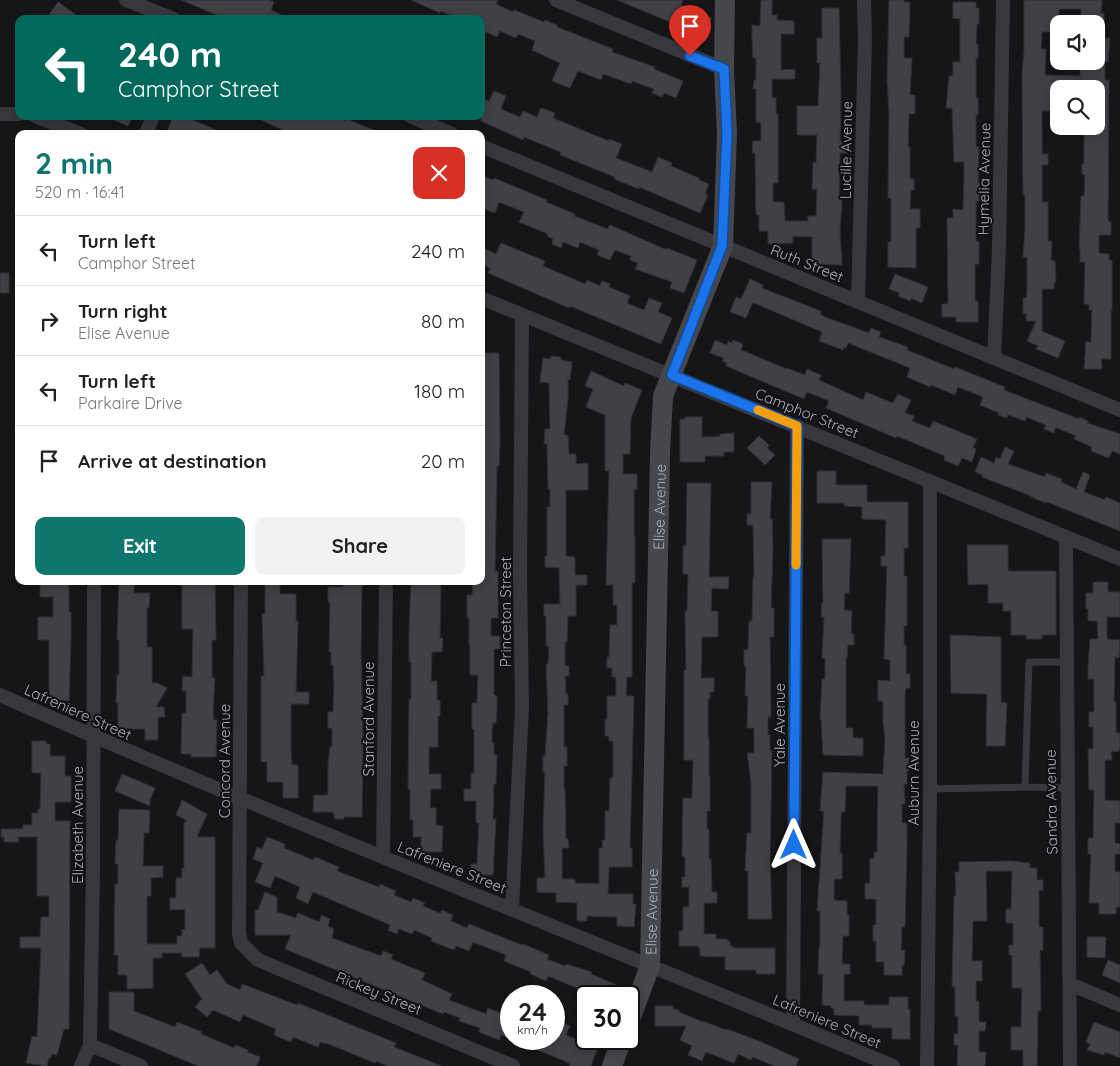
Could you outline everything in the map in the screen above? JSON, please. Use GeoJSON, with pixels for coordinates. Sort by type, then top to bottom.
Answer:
{"type":"FeatureCollection","features":[{"type":"Feature","properties":{"kind":"street"},"geometry":{"type":"LineString","coordinates":[[126,0],[164,15]]}},
{"type":"Feature","properties":{"kind":"street"},"geometry":{"type":"LineString","coordinates":[[556,0],[724,69]]}},
{"type":"Feature","properties":{"kind":"street","name":"Elise Avenue"},"geometry":{"type":"LineString","coordinates":[[640,993],[650,966],[660,454],[663,396],[722,246],[727,134],[724,69],[725,0]]}},
{"type":"Feature","properties":{"kind":"street","name":"Lucille Avenue"},"geometry":{"type":"LineString","coordinates":[[858,301],[864,0]]}},
{"type":"Feature","properties":{"kind":"street","name":"Hymelia Avenue"},"geometry":{"type":"LineString","coordinates":[[994,358],[999,249],[1003,0]]}},
{"type":"Feature","properties":{"kind":"street"},"geometry":{"type":"LineString","coordinates":[[0,114],[15,114]]}},
{"type":"Feature","properties":{"kind":"street"},"geometry":{"type":"LineString","coordinates":[[45,120],[71,130]]}},
{"type":"Feature","properties":{"kind":"street"},"geometry":{"type":"LineString","coordinates":[[419,120],[443,130]]}},
{"type":"Feature","properties":{"kind":"street","name":"Ruth Street"},"geometry":{"type":"LineString","coordinates":[[485,148],[1120,410]]}},
{"type":"Feature","properties":{"kind":"street","name":"Camphor Street"},"geometry":{"type":"LineString","coordinates":[[485,300],[1120,558]]}},
{"type":"Feature","properties":{"kind":"street","name":"Princeton Street"},"geometry":{"type":"LineString","coordinates":[[512,909],[522,708],[520,573],[522,315]]}},
{"type":"Feature","properties":{"kind":"street","name":"Yale Avenue"},"geometry":{"type":"LineString","coordinates":[[793,1024],[797,426]]}},
{"type":"Feature","properties":{"kind":"street","name":"Auburn Avenue"},"geometry":{"type":"LineString","coordinates":[[927,1066],[930,789],[930,481]]}},
{"type":"Feature","properties":{"kind":"street","name":"Sandra Avenue"},"geometry":{"type":"LineString","coordinates":[[1066,537],[1070,1066]]}},
{"type":"Feature","properties":{"kind":"street","name":"Elizabeth Avenue"},"geometry":{"type":"LineString","coordinates":[[81,1066],[90,1044],[94,585]]}},
{"type":"Feature","properties":{"kind":"street","name":"Concord Avenue"},"geometry":{"type":"LineString","coordinates":[[240,941],[241,585]]}},
{"type":"Feature","properties":{"kind":"street","name":"Stanford Avenue"},"geometry":{"type":"LineString","coordinates":[[383,857],[386,585]]}},
{"type":"Feature","properties":{"kind":"street","name":"Lafreniere Street"},"geometry":{"type":"LineString","coordinates":[[0,696],[240,799],[893,1066]]}},
{"type":"Feature","properties":{"kind":"street","name":"Rickey Street"},"geometry":{"type":"LineString","coordinates":[[240,941],[258,960],[513,1066]]}},
{"type":"Feature","properties":{"kind":"street"},"geometry":{"type":"LineString","coordinates":[[1070,984],[1120,1005]]}},
{"type":"Feature","properties":{"kind":"street"},"geometry":{"type":"LineString","coordinates":[[90,1044],[141,1066]]}},
{"type":"Feature","properties":{"kind":"street"},"geometry":{"type":"LineString","coordinates":[[612,1066],[618,1050]]}},
{"type":"Feature","properties":{"kind":"lane"},"geometry":{"type":"LineString","coordinates":[[1025,787],[1029,662],[1066,662]]}},
{"type":"Feature","properties":{"kind":"lane"},"geometry":{"type":"LineString","coordinates":[[930,789],[1067,788]]}},
{"type":"Feature","properties":{"kind":"building"},"geometry":{"type":"Polygon","coordinates":[[[181,0],[269,0],[274,2],[271,10],[282,15],[217,15],[181,0]]]}},
{"type":"Feature","properties":{"kind":"building"},"geometry":{"type":"Polygon","coordinates":[[[411,0],[498,0],[496,4],[513,12],[514,10],[544,22],[545,20],[557,25],[557,27],[613,49],[612,52],[655,67],[654,69],[683,81],[676,98],[664,93],[662,97],[652,93],[654,89],[632,81],[631,84],[603,74],[601,80],[578,71],[570,88],[552,81],[560,63],[532,50],[535,41],[518,34],[516,38],[500,31],[497,37],[485,32],[485,15],[450,15],[441,11],[440,13],[411,0]]]}},
{"type":"Feature","properties":{"kind":"building"},"geometry":{"type":"Polygon","coordinates":[[[617,0],[683,0],[681,5],[712,18],[704,36],[617,0]]]}},
{"type":"Feature","properties":{"kind":"building"},"geometry":{"type":"Polygon","coordinates":[[[761,0],[772,0],[772,15],[777,15],[777,20],[794,21],[794,34],[781,34],[781,70],[795,69],[795,79],[772,79],[772,98],[776,98],[776,114],[778,114],[778,183],[773,183],[773,202],[784,202],[785,221],[808,221],[808,216],[816,216],[817,189],[812,189],[813,162],[816,163],[817,135],[797,135],[797,106],[818,106],[820,63],[817,63],[817,38],[822,38],[822,8],[839,8],[840,141],[848,141],[848,153],[840,153],[839,199],[842,199],[840,231],[842,265],[812,264],[812,237],[793,236],[793,243],[768,244],[768,231],[759,231],[759,215],[756,215],[755,153],[752,153],[753,141],[761,141],[761,123],[756,122],[756,89],[753,89],[754,80],[756,80],[756,58],[753,58],[752,25],[760,26],[761,0]]]}},
{"type":"Feature","properties":{"kind":"building"},"geometry":{"type":"Polygon","coordinates":[[[889,0],[910,2],[909,37],[904,37],[904,58],[912,58],[910,95],[915,95],[915,114],[909,114],[908,147],[910,147],[910,179],[914,179],[914,190],[911,190],[910,209],[920,209],[920,228],[916,228],[916,268],[888,267],[888,242],[891,242],[891,198],[888,198],[889,112],[887,81],[889,0]]]}},
{"type":"Feature","properties":{"kind":"building"},"geometry":{"type":"Polygon","coordinates":[[[1024,0],[1102,0],[1101,13],[1104,13],[1104,15],[1081,15],[1081,9],[1059,9],[1059,15],[1050,15],[1050,32],[1042,32],[1041,49],[1046,49],[1045,75],[1080,76],[1080,70],[1105,70],[1105,80],[1050,80],[1050,111],[1042,111],[1042,154],[1048,154],[1048,165],[1042,165],[1042,202],[1048,202],[1048,241],[1052,241],[1051,260],[1055,261],[1056,282],[1054,282],[1054,289],[1042,289],[1042,331],[1065,341],[1058,358],[1036,349],[1038,346],[1027,341],[1036,321],[1026,321],[1026,313],[1023,314],[1023,298],[1026,298],[1027,293],[1027,257],[1023,257],[1025,195],[1023,195],[1022,75],[1024,0]]]}},
{"type":"Feature","properties":{"kind":"building"},"geometry":{"type":"Polygon","coordinates":[[[58,2],[76,15],[49,15],[58,2]]]}},
{"type":"Feature","properties":{"kind":"building"},"geometry":{"type":"Polygon","coordinates":[[[953,2],[976,2],[976,8],[979,8],[976,44],[978,44],[978,58],[976,58],[978,115],[976,115],[976,147],[979,147],[978,183],[980,183],[979,201],[976,201],[976,241],[979,242],[979,264],[975,264],[975,301],[978,301],[978,322],[956,322],[956,317],[942,317],[942,304],[948,304],[947,218],[953,218],[953,209],[963,210],[964,182],[964,162],[954,162],[952,108],[946,108],[949,76],[953,76],[953,62],[960,62],[960,19],[953,18],[953,2]]]}},
{"type":"Feature","properties":{"kind":"building"},"geometry":{"type":"Polygon","coordinates":[[[1105,38],[1110,38],[1108,62],[1105,61],[1105,38]]]}},
{"type":"Feature","properties":{"kind":"building"},"geometry":{"type":"Polygon","coordinates":[[[1105,80],[1109,80],[1108,221],[1111,222],[1111,235],[1099,235],[1099,253],[1109,254],[1109,260],[1112,260],[1111,359],[1101,359],[1102,369],[1084,369],[1086,342],[1091,342],[1092,310],[1089,310],[1089,304],[1084,304],[1085,262],[1080,262],[1079,249],[1081,196],[1084,196],[1085,175],[1082,174],[1082,164],[1084,164],[1084,135],[1105,135],[1105,80]]]}},
{"type":"Feature","properties":{"kind":"building"},"geometry":{"type":"Polygon","coordinates":[[[494,91],[506,96],[501,109],[520,117],[523,111],[537,117],[541,108],[555,113],[553,118],[609,141],[609,139],[622,144],[616,158],[652,172],[658,157],[672,163],[671,166],[709,184],[705,194],[708,195],[700,213],[639,187],[639,189],[614,179],[615,177],[560,155],[561,152],[524,137],[523,140],[481,121],[485,120],[485,100],[489,101],[494,91]]]}},
{"type":"Feature","properties":{"kind":"building"},"geometry":{"type":"Polygon","coordinates":[[[114,120],[131,120],[128,126],[114,120]]]}},
{"type":"Feature","properties":{"kind":"building"},"geometry":{"type":"Polygon","coordinates":[[[171,120],[193,120],[216,130],[168,130],[171,120]]]}},
{"type":"Feature","properties":{"kind":"building"},"geometry":{"type":"Polygon","coordinates":[[[261,120],[349,120],[373,130],[283,130],[261,120]]]}},
{"type":"Feature","properties":{"kind":"building"},"geometry":{"type":"Polygon","coordinates":[[[485,177],[493,180],[494,178],[547,200],[546,202],[575,214],[574,216],[608,229],[610,225],[667,250],[667,248],[697,260],[684,293],[670,288],[672,282],[635,269],[638,263],[630,260],[631,256],[615,250],[610,260],[597,255],[599,250],[580,242],[578,248],[563,242],[561,248],[552,244],[553,239],[547,236],[548,234],[519,222],[524,212],[499,202],[495,213],[485,209],[485,177]]]}},
{"type":"Feature","properties":{"kind":"building"},"geometry":{"type":"Polygon","coordinates":[[[501,243],[545,261],[543,266],[585,284],[587,280],[600,286],[602,281],[610,284],[609,287],[630,296],[627,303],[644,310],[649,298],[662,303],[658,312],[672,318],[661,344],[570,306],[569,308],[488,273],[490,268],[485,266],[485,249],[496,254],[501,243]]]}},
{"type":"Feature","properties":{"kind":"building"},"geometry":{"type":"Polygon","coordinates":[[[0,273],[9,273],[9,293],[0,293],[0,273]]]}},
{"type":"Feature","properties":{"kind":"building"},"geometry":{"type":"Polygon","coordinates":[[[895,274],[928,287],[922,303],[911,298],[910,301],[898,296],[900,293],[889,289],[895,274]]]}},
{"type":"Feature","properties":{"kind":"building"},"geometry":{"type":"Polygon","coordinates":[[[750,279],[763,285],[762,288],[821,311],[820,314],[825,317],[869,333],[871,328],[881,332],[879,337],[908,347],[907,350],[1005,387],[1004,390],[1079,419],[1079,417],[1088,421],[1087,423],[1120,434],[1120,454],[1112,451],[1109,458],[1091,451],[1092,447],[1074,439],[1076,436],[1057,428],[1055,428],[1054,433],[1044,429],[1046,425],[1026,417],[1025,421],[1008,415],[1007,418],[998,415],[999,413],[980,405],[983,397],[958,387],[955,395],[931,385],[930,387],[907,377],[910,368],[848,343],[843,350],[819,341],[822,332],[754,303],[746,318],[730,312],[736,297],[741,299],[750,279]]]}},
{"type":"Feature","properties":{"kind":"building"},"geometry":{"type":"Polygon","coordinates":[[[715,340],[727,345],[728,341],[732,343],[733,340],[743,344],[741,350],[805,375],[807,369],[821,375],[819,380],[863,400],[866,392],[893,403],[898,394],[911,400],[905,413],[914,416],[912,421],[930,428],[933,421],[977,439],[973,448],[976,449],[972,462],[962,458],[958,466],[944,460],[945,456],[897,436],[896,438],[826,408],[829,401],[807,392],[804,399],[726,366],[727,363],[722,361],[724,358],[710,353],[715,340]]]}},
{"type":"Feature","properties":{"kind":"building"},"geometry":{"type":"Polygon","coordinates":[[[485,353],[499,353],[500,445],[499,466],[497,466],[495,572],[498,571],[498,618],[491,618],[491,636],[500,636],[500,649],[494,649],[494,695],[497,696],[497,709],[496,723],[493,723],[492,729],[492,743],[494,743],[494,755],[497,755],[496,784],[494,784],[493,819],[496,819],[493,875],[471,875],[471,864],[477,864],[479,823],[476,823],[476,801],[464,801],[464,789],[471,789],[471,773],[474,773],[472,703],[477,703],[478,675],[470,675],[469,618],[467,618],[467,595],[472,595],[473,585],[485,585],[485,353]]]}},
{"type":"Feature","properties":{"kind":"building"},"geometry":{"type":"Polygon","coordinates":[[[551,356],[561,357],[561,360],[572,362],[570,380],[568,379],[568,400],[564,434],[568,436],[569,454],[576,454],[576,464],[588,463],[588,490],[566,490],[566,556],[575,557],[575,575],[587,575],[587,585],[576,585],[576,616],[568,616],[567,642],[565,642],[565,666],[569,666],[569,676],[565,676],[568,705],[564,705],[564,747],[567,747],[567,766],[564,766],[564,789],[566,839],[568,839],[569,848],[562,848],[562,879],[575,879],[575,883],[599,884],[599,848],[603,848],[602,840],[605,840],[605,811],[609,811],[610,778],[613,778],[613,741],[609,741],[609,736],[605,736],[607,696],[616,696],[616,677],[612,677],[612,668],[607,668],[610,625],[617,625],[617,605],[613,605],[613,585],[606,585],[609,471],[605,471],[605,415],[586,407],[593,389],[585,386],[591,371],[624,386],[625,383],[642,390],[631,418],[630,454],[623,454],[623,474],[637,474],[637,490],[634,489],[635,583],[632,583],[632,677],[627,677],[626,696],[634,696],[630,848],[632,848],[632,867],[609,867],[608,894],[633,894],[633,904],[636,904],[634,927],[617,926],[617,917],[587,916],[587,921],[577,921],[577,903],[556,902],[556,893],[537,892],[537,878],[545,878],[543,831],[545,772],[543,772],[543,756],[545,756],[548,714],[546,664],[548,664],[549,646],[546,646],[544,604],[560,604],[559,568],[545,567],[545,556],[547,556],[547,507],[550,507],[547,444],[544,444],[545,429],[550,429],[549,383],[540,382],[543,358],[551,359],[551,356]]]}},
{"type":"Feature","properties":{"kind":"building"},"geometry":{"type":"Polygon","coordinates":[[[685,417],[702,417],[702,437],[734,433],[734,452],[724,452],[724,456],[705,456],[705,462],[680,462],[680,419],[685,419],[685,417]]]}},
{"type":"Feature","properties":{"kind":"building"},"geometry":{"type":"Polygon","coordinates":[[[759,436],[769,445],[767,448],[775,455],[765,465],[747,448],[759,436]]]}},
{"type":"Feature","properties":{"kind":"building"},"geometry":{"type":"Polygon","coordinates":[[[1005,447],[1014,451],[1008,464],[1045,477],[1046,473],[1062,479],[1061,482],[1076,489],[1083,472],[1090,475],[1084,492],[1105,500],[1106,497],[1120,503],[1120,531],[1031,497],[982,477],[983,475],[975,472],[981,457],[994,463],[996,457],[1000,459],[1005,447]]]}},
{"type":"Feature","properties":{"kind":"building"},"geometry":{"type":"Polygon","coordinates":[[[817,471],[836,471],[836,485],[867,485],[867,502],[908,502],[908,548],[904,548],[904,576],[907,576],[907,626],[904,626],[904,645],[906,645],[906,674],[910,674],[910,688],[906,688],[905,694],[905,758],[909,758],[909,771],[907,771],[907,784],[904,784],[905,804],[902,804],[902,823],[907,823],[907,844],[905,927],[902,927],[901,950],[905,950],[902,975],[884,975],[884,962],[876,962],[876,941],[873,941],[873,925],[876,925],[876,899],[865,899],[865,883],[870,883],[870,859],[874,858],[874,852],[877,852],[878,786],[846,786],[845,812],[842,812],[841,817],[840,853],[842,853],[842,879],[834,879],[834,900],[847,901],[847,915],[849,915],[849,936],[843,936],[842,964],[850,964],[850,974],[844,974],[844,1001],[864,1001],[864,1005],[889,1005],[889,997],[908,997],[910,1039],[892,1039],[892,1028],[872,1028],[872,1025],[859,1025],[859,1016],[834,1015],[834,1009],[831,1006],[822,1005],[823,974],[818,974],[820,911],[817,911],[824,811],[820,811],[823,772],[883,774],[885,737],[883,701],[878,701],[878,680],[890,681],[890,660],[884,659],[887,566],[881,566],[881,556],[885,556],[886,520],[862,519],[862,507],[844,506],[844,503],[817,503],[817,471]]]}},
{"type":"Feature","properties":{"kind":"building"},"geometry":{"type":"Polygon","coordinates":[[[751,482],[772,482],[770,519],[772,519],[773,547],[771,608],[774,608],[774,637],[770,637],[771,717],[768,717],[768,735],[770,735],[770,751],[772,751],[770,860],[772,919],[748,919],[748,871],[745,871],[747,833],[751,833],[751,781],[747,753],[754,753],[754,728],[747,728],[748,696],[745,696],[746,666],[744,666],[744,650],[748,650],[749,621],[752,621],[754,577],[753,525],[747,525],[747,514],[751,514],[751,482]]]}},
{"type":"Feature","properties":{"kind":"building"},"geometry":{"type":"Polygon","coordinates":[[[687,483],[711,483],[709,577],[729,577],[728,589],[712,588],[711,611],[718,611],[718,637],[702,637],[701,678],[714,678],[714,692],[710,692],[710,699],[708,699],[710,811],[707,811],[707,829],[709,829],[712,892],[717,892],[717,903],[704,903],[704,934],[716,934],[716,939],[727,939],[733,948],[775,948],[775,974],[756,974],[756,970],[725,970],[725,957],[700,956],[700,948],[698,946],[679,946],[679,931],[683,931],[683,907],[689,907],[689,887],[682,887],[682,877],[685,877],[685,857],[682,856],[683,798],[692,798],[693,760],[684,760],[685,611],[687,611],[688,574],[683,574],[683,546],[686,546],[687,483]]]}},
{"type":"Feature","properties":{"kind":"building"},"geometry":{"type":"Polygon","coordinates":[[[822,539],[851,539],[849,593],[845,593],[844,610],[852,611],[851,634],[854,634],[854,645],[848,645],[846,658],[846,728],[853,728],[853,738],[863,738],[863,756],[823,755],[820,719],[822,679],[825,679],[825,658],[822,658],[824,617],[821,617],[823,603],[822,539]]]}},
{"type":"Feature","properties":{"kind":"building"},"geometry":{"type":"Polygon","coordinates":[[[967,545],[1008,545],[1008,571],[1056,571],[1056,635],[1042,635],[1042,639],[1026,639],[1026,635],[1011,635],[1011,611],[1003,611],[1003,603],[988,603],[988,584],[968,585],[967,545]]]}},
{"type":"Feature","properties":{"kind":"building"},"geometry":{"type":"Polygon","coordinates":[[[1093,582],[1108,582],[1108,592],[1120,592],[1120,617],[1107,617],[1107,639],[1120,640],[1119,658],[1115,657],[1114,702],[1116,702],[1116,733],[1120,733],[1120,747],[1119,751],[1111,752],[1112,760],[1105,760],[1105,800],[1120,801],[1120,823],[1115,823],[1115,843],[1120,844],[1120,854],[1115,854],[1115,872],[1120,872],[1120,907],[1116,907],[1116,914],[1099,914],[1099,903],[1089,903],[1091,854],[1088,854],[1088,838],[1093,838],[1094,790],[1089,790],[1088,749],[1093,749],[1093,727],[1089,727],[1089,712],[1094,712],[1094,679],[1088,679],[1088,668],[1090,639],[1098,639],[1097,621],[1088,621],[1086,593],[1093,593],[1093,582]]]}},
{"type":"Feature","properties":{"kind":"building"},"geometry":{"type":"Polygon","coordinates":[[[40,585],[69,585],[71,639],[69,701],[49,700],[49,640],[38,640],[38,617],[53,617],[53,597],[40,597],[40,585]]]}},
{"type":"Feature","properties":{"kind":"building"},"geometry":{"type":"Polygon","coordinates":[[[119,585],[134,585],[134,593],[150,593],[149,608],[147,608],[147,647],[152,647],[152,683],[157,683],[167,688],[156,707],[164,707],[165,717],[158,717],[158,740],[145,740],[145,729],[118,729],[118,703],[116,703],[117,675],[119,675],[119,640],[117,640],[119,585]]]}},
{"type":"Feature","properties":{"kind":"building"},"geometry":{"type":"Polygon","coordinates":[[[182,585],[215,585],[216,640],[212,640],[212,678],[215,678],[213,713],[214,720],[217,720],[216,757],[191,757],[191,754],[181,754],[182,713],[186,713],[186,691],[182,691],[183,676],[192,677],[193,629],[182,629],[182,585]]]}},
{"type":"Feature","properties":{"kind":"building"},"geometry":{"type":"Polygon","coordinates":[[[265,585],[280,585],[280,594],[296,594],[296,621],[298,621],[296,692],[309,692],[309,704],[291,704],[292,765],[298,765],[298,798],[283,798],[283,782],[267,782],[267,762],[261,762],[261,676],[264,676],[262,614],[265,614],[265,585]]]}},
{"type":"Feature","properties":{"kind":"building"},"geometry":{"type":"Polygon","coordinates":[[[343,585],[362,585],[362,817],[335,819],[333,812],[313,812],[314,795],[328,795],[328,764],[330,747],[332,747],[332,728],[328,728],[328,712],[333,712],[334,685],[333,665],[331,665],[331,652],[329,652],[330,602],[328,602],[328,587],[343,587],[343,585]]]}},
{"type":"Feature","properties":{"kind":"building"},"geometry":{"type":"Polygon","coordinates":[[[411,585],[441,585],[440,638],[443,638],[442,652],[432,652],[431,681],[437,681],[437,700],[440,700],[440,716],[438,716],[438,747],[429,747],[429,774],[441,774],[441,789],[431,789],[430,808],[436,808],[436,825],[443,826],[442,852],[421,852],[421,837],[413,837],[413,820],[410,820],[410,789],[408,789],[411,662],[409,662],[411,585]]]}},
{"type":"Feature","properties":{"kind":"building"},"geometry":{"type":"Polygon","coordinates":[[[950,635],[1001,637],[1001,702],[1007,703],[1005,746],[986,746],[987,694],[951,693],[950,635]]]}},
{"type":"Feature","properties":{"kind":"building"},"geometry":{"type":"Polygon","coordinates":[[[32,741],[46,741],[46,744],[50,744],[50,756],[65,756],[65,776],[71,776],[71,802],[55,802],[55,821],[70,821],[69,1029],[64,1029],[57,1055],[52,1054],[47,1066],[26,1063],[32,1036],[37,1037],[41,948],[20,948],[20,937],[40,937],[41,917],[49,917],[49,896],[37,896],[37,837],[18,837],[19,842],[4,842],[4,837],[1,837],[1,829],[23,829],[23,825],[32,825],[32,813],[38,813],[38,809],[40,809],[41,773],[32,773],[32,741]]]}},
{"type":"Feature","properties":{"kind":"building"},"geometry":{"type":"Polygon","coordinates":[[[122,774],[155,788],[150,800],[150,806],[115,791],[122,774]]]}},
{"type":"Feature","properties":{"kind":"building"},"geometry":{"type":"Polygon","coordinates":[[[182,800],[207,814],[197,837],[215,837],[215,948],[200,948],[199,957],[182,957],[182,953],[162,953],[162,958],[153,958],[153,988],[127,989],[127,975],[118,975],[118,955],[114,955],[115,884],[118,884],[118,864],[115,864],[119,809],[150,810],[149,833],[144,833],[143,866],[163,866],[163,877],[151,878],[151,896],[147,896],[147,944],[177,944],[177,936],[182,936],[182,929],[185,930],[185,909],[170,910],[170,898],[176,898],[176,878],[182,878],[182,868],[184,868],[184,823],[186,820],[176,815],[182,800]]]}},
{"type":"Feature","properties":{"kind":"building"},"geometry":{"type":"Polygon","coordinates":[[[267,837],[285,844],[284,848],[313,860],[315,857],[339,867],[337,871],[379,887],[380,884],[396,891],[394,895],[411,902],[413,898],[425,903],[423,906],[440,913],[442,910],[453,915],[451,921],[467,928],[469,924],[523,944],[549,955],[547,959],[565,966],[566,964],[592,972],[591,974],[617,985],[575,985],[575,987],[548,976],[546,981],[530,974],[531,972],[504,961],[506,955],[473,942],[469,951],[456,946],[454,950],[431,941],[432,938],[414,930],[412,934],[399,929],[397,934],[388,930],[390,925],[313,892],[308,904],[296,898],[300,887],[275,876],[270,888],[255,882],[263,863],[253,859],[257,847],[262,849],[267,837]]]}},
{"type":"Feature","properties":{"kind":"building"},"geometry":{"type":"Polygon","coordinates":[[[1012,861],[1030,863],[1030,868],[1037,868],[1037,880],[1043,880],[1043,891],[1039,890],[1039,927],[1043,927],[1043,950],[1040,950],[1041,1011],[1038,1011],[1037,1066],[1023,1066],[1023,1050],[1011,1050],[1011,1027],[1021,1027],[1022,988],[1012,988],[1012,955],[1009,955],[1009,945],[1013,945],[1013,923],[1006,923],[1006,909],[1011,909],[1012,871],[986,871],[987,921],[973,921],[972,961],[982,961],[982,981],[976,981],[976,1001],[979,1001],[979,1022],[986,1022],[985,1031],[979,1031],[979,1052],[986,1052],[985,1066],[957,1066],[958,1045],[954,1045],[954,1034],[958,1034],[958,1017],[955,1016],[955,987],[952,987],[954,896],[956,896],[955,872],[959,872],[959,862],[1012,861]]]}},
{"type":"Feature","properties":{"kind":"building"},"geometry":{"type":"Polygon","coordinates":[[[265,892],[277,897],[277,912],[296,918],[298,913],[319,922],[322,915],[330,919],[328,926],[334,929],[332,938],[381,956],[383,951],[393,955],[391,959],[425,973],[422,980],[452,994],[449,1000],[486,1014],[488,1008],[500,1013],[499,1040],[479,1032],[480,1028],[459,1021],[460,1018],[444,1012],[443,1014],[285,949],[291,935],[255,935],[255,910],[258,910],[265,892]]]}},
{"type":"Feature","properties":{"kind":"building"},"geometry":{"type":"Polygon","coordinates":[[[1087,937],[1106,937],[1105,958],[1087,957],[1087,937]]]}},
{"type":"Feature","properties":{"kind":"building"},"geometry":{"type":"Polygon","coordinates":[[[1108,960],[1120,965],[1120,983],[1102,975],[1108,960]]]}},
{"type":"Feature","properties":{"kind":"building"},"geometry":{"type":"Polygon","coordinates":[[[202,963],[210,975],[217,970],[227,984],[240,990],[242,984],[297,1005],[298,1003],[396,1043],[394,1047],[442,1066],[387,1066],[326,1043],[320,1042],[318,1047],[293,1037],[291,1042],[274,1035],[276,1029],[243,1015],[240,1022],[213,1010],[207,1017],[195,1007],[202,999],[185,974],[202,963]]]}},
{"type":"Feature","properties":{"kind":"building"},"geometry":{"type":"Polygon","coordinates":[[[109,992],[134,992],[134,1011],[175,1027],[177,1022],[234,1048],[235,1045],[248,1050],[247,1052],[260,1057],[257,1066],[198,1066],[109,1029],[109,992]]]}},
{"type":"Feature","properties":{"kind":"building"},"geometry":{"type":"Polygon","coordinates":[[[655,1006],[673,1006],[673,1009],[679,1010],[679,1012],[759,1041],[799,1059],[796,1066],[774,1066],[753,1057],[751,1060],[738,1054],[734,1063],[706,1052],[702,1061],[688,1055],[692,1046],[680,1040],[686,1026],[655,1026],[655,1006]]]}},
{"type":"Feature","properties":{"kind":"building"},"geometry":{"type":"Polygon","coordinates":[[[1094,1022],[1120,1032],[1120,1058],[1105,1052],[1104,1055],[1087,1050],[1090,1044],[1086,1042],[1094,1022]]]}},
{"type":"Feature","properties":{"kind":"building"},"geometry":{"type":"Polygon","coordinates":[[[565,1024],[570,1026],[566,1035],[575,1039],[575,1050],[597,1050],[591,1066],[570,1066],[567,1062],[538,1050],[565,1050],[565,1024]]]}},
{"type":"Feature","properties":{"kind":"slow traffic"},"geometry":{"type":"LineString","coordinates":[[758,410],[797,426],[796,565]]}},
{"type":"Feature","properties":{"kind":"route"},"geometry":{"type":"LineString","coordinates":[[690,56],[724,69],[727,134],[722,246],[672,375],[797,426],[794,845]]}}]}
